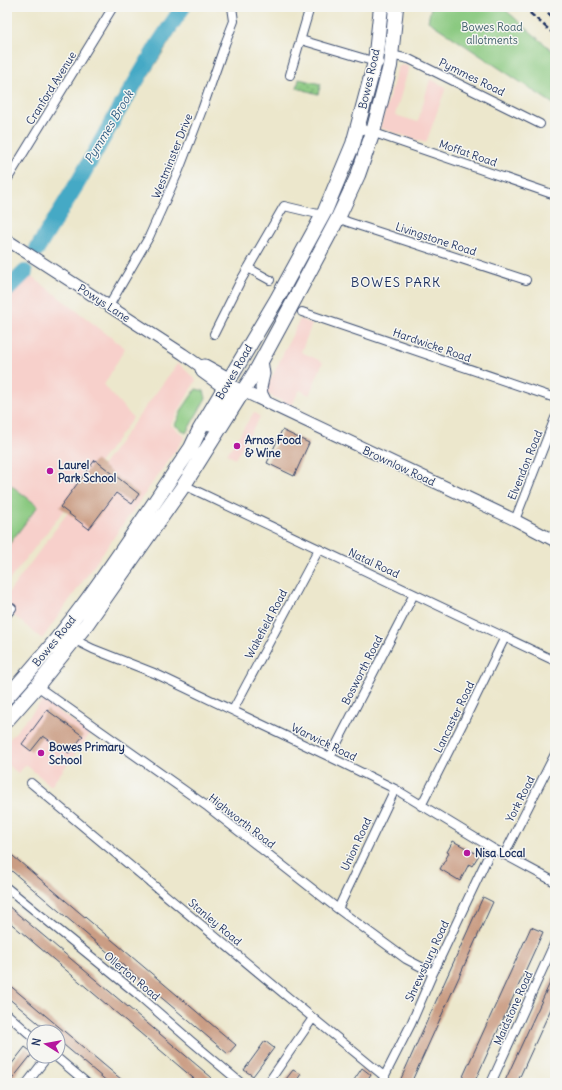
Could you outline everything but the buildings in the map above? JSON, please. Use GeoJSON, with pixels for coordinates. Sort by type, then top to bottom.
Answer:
{"type":"FeatureCollection","features":[{"type":"Feature","properties":{"kind":"highway","name":"Bowes Road"},"geometry":{"type":"LineString","coordinates":[[7,697],[43,657],[81,608],[192,448],[200,429],[228,384],[322,215],[353,144],[358,127],[375,62],[381,7]]}},
{"type":"Feature","properties":{"kind":"highway","name":"Bowes Road"},"geometry":{"type":"LineString","coordinates":[[7,720],[37,686],[86,625],[184,485],[262,360],[296,310],[358,175],[374,132],[391,61],[396,7]]}},
{"type":"Feature","properties":{"kind":"main road","name":"Powys Lane"},"geometry":{"type":"LineString","coordinates":[[7,240],[183,354],[200,366],[202,372],[220,385],[228,384],[243,392]]}},
{"type":"Feature","properties":{"kind":"main road"},"geometry":{"type":"LineString","coordinates":[[262,360],[264,374],[261,388],[266,402]]}},
{"type":"Feature","properties":{"kind":"main road"},"geometry":{"type":"LineString","coordinates":[[192,448],[206,431],[229,394],[232,392],[243,392]]}},
{"type":"Feature","properties":{"kind":"main road","name":"Brownlow Road"},"geometry":{"type":"LineString","coordinates":[[243,392],[515,520],[555,541]]}},
{"type":"Feature","properties":{"kind":"street","name":"Cranford Avenue"},"geometry":{"type":"LineString","coordinates":[[7,180],[114,7]]}},
{"type":"Feature","properties":{"kind":"street","name":"Westminster Drive"},"geometry":{"type":"LineString","coordinates":[[109,306],[149,237],[178,170],[202,110],[234,21],[232,7]]}},
{"type":"Feature","properties":{"kind":"street"},"geometry":{"type":"LineString","coordinates":[[290,75],[310,7]]}},
{"type":"Feature","properties":{"kind":"street","name":"Pymmes Road"},"geometry":{"type":"LineString","coordinates":[[301,40],[375,62],[409,59],[540,124]]}},
{"type":"Feature","properties":{"kind":"street","name":"Moffat Road"},"geometry":{"type":"LineString","coordinates":[[358,127],[555,195]]}},
{"type":"Feature","properties":{"kind":"street"},"geometry":{"type":"LineString","coordinates":[[214,334],[240,282],[284,206],[322,215]]}},
{"type":"Feature","properties":{"kind":"street","name":"Livingstone Road"},"geometry":{"type":"LineString","coordinates":[[338,218],[526,280]]}},
{"type":"Feature","properties":{"kind":"street"},"geometry":{"type":"LineString","coordinates":[[248,268],[270,280]]}},
{"type":"Feature","properties":{"kind":"street","name":"Hardwicke Road"},"geometry":{"type":"LineString","coordinates":[[296,310],[555,398]]}},
{"type":"Feature","properties":{"kind":"street","name":"Elvendon Road"},"geometry":{"type":"LineString","coordinates":[[515,520],[555,418]]}},
{"type":"Feature","properties":{"kind":"street","name":"Natal Road"},"geometry":{"type":"LineString","coordinates":[[184,485],[555,661]]}},
{"type":"Feature","properties":{"kind":"street","name":"Wakefield Road"},"geometry":{"type":"LineString","coordinates":[[232,710],[319,549]]}},
{"type":"Feature","properties":{"kind":"street","name":"Bosworth Road"},"geometry":{"type":"LineString","coordinates":[[330,757],[414,594]]}},
{"type":"Feature","properties":{"kind":"street","name":"Warwick Road"},"geometry":{"type":"LineString","coordinates":[[61,633],[93,649],[154,673],[395,789],[504,855],[555,882]]}},
{"type":"Feature","properties":{"kind":"street","name":"Lancaster Road"},"geometry":{"type":"LineString","coordinates":[[421,806],[505,637]]}},
{"type":"Feature","properties":{"kind":"street","name":"Highworth Road"},"geometry":{"type":"LineString","coordinates":[[37,686],[208,808],[338,909],[406,959],[434,972]]}},
{"type":"Feature","properties":{"kind":"street","name":"York Road"},"geometry":{"type":"LineString","coordinates":[[504,855],[555,754]]}},
{"type":"Feature","properties":{"kind":"street","name":"Stanley Road"},"geometry":{"type":"LineString","coordinates":[[32,783],[313,1018],[383,1080]]}},
{"type":"Feature","properties":{"kind":"street","name":"Union Road"},"geometry":{"type":"LineString","coordinates":[[338,909],[395,789]]}},
{"type":"Feature","properties":{"kind":"street","name":"Shrewsbury Road"},"geometry":{"type":"LineString","coordinates":[[383,1080],[411,1024],[492,848]]}},
{"type":"Feature","properties":{"kind":"street","name":"Ollerton Road"},"geometry":{"type":"LineString","coordinates":[[7,888],[136,993],[241,1083]]}},
{"type":"Feature","properties":{"kind":"street","name":"Maidstone Road"},"geometry":{"type":"LineString","coordinates":[[491,1083],[555,942]]}},
{"type":"Feature","properties":{"kind":"street"},"geometry":{"type":"LineString","coordinates":[[7,1014],[26,1031]]}},
{"type":"Feature","properties":{"kind":"street"},"geometry":{"type":"LineString","coordinates":[[268,1083],[313,1018]]}},
{"type":"Feature","properties":{"kind":"street"},"geometry":{"type":"LineString","coordinates":[[27,1083],[42,1064]]}},
{"type":"Feature","properties":{"kind":"street"},"geometry":{"type":"LineString","coordinates":[[64,1064],[87,1083]]}},
{"type":"Feature","properties":{"kind":"shaded area"},"geometry":{"type":"Polygon","coordinates":[[[403,65],[409,67],[395,115],[418,122],[430,79],[446,87],[426,143],[380,128],[398,67],[403,65]]]}},
{"type":"Feature","properties":{"kind":"shaded area","name":"Laurel Park School"},"geometry":{"type":"Polygon","coordinates":[[[30,275],[125,348],[104,385],[133,418],[7,583],[7,299],[30,275]]]}},
{"type":"Feature","properties":{"kind":"shaded area"},"geometry":{"type":"Polygon","coordinates":[[[300,319],[312,324],[301,352],[323,362],[309,395],[300,390],[291,405],[264,393],[300,319]]]}},
{"type":"Feature","properties":{"kind":"shaded area"},"geometry":{"type":"Polygon","coordinates":[[[178,363],[196,380],[171,425],[185,437],[42,639],[7,610],[7,595],[178,363]]]}},
{"type":"Feature","properties":{"kind":"shaded area"},"geometry":{"type":"Polygon","coordinates":[[[254,412],[260,417],[235,459],[227,454],[254,412]]]}},
{"type":"Feature","properties":{"kind":"shaded area","name":"Bowes Primary School"},"geometry":{"type":"Polygon","coordinates":[[[43,700],[90,734],[51,786],[26,765],[18,773],[7,764],[7,742],[43,700]]]}},
{"type":"Feature","properties":{"kind":"green space"},"geometry":{"type":"Polygon","coordinates":[[[179,7],[191,7],[70,201],[66,198],[134,79],[179,7]]]}},
{"type":"Feature","properties":{"kind":"green space","name":"Bowes Road allotments"},"geometry":{"type":"Polygon","coordinates":[[[431,7],[502,7],[555,53],[555,105],[428,21],[431,7]]]}},
{"type":"Feature","properties":{"kind":"green space"},"geometry":{"type":"Polygon","coordinates":[[[299,79],[321,84],[318,94],[297,88],[299,79]]]}},
{"type":"Feature","properties":{"kind":"green space"},"geometry":{"type":"Polygon","coordinates":[[[196,389],[204,391],[206,398],[186,433],[175,425],[183,408],[196,389]]]}},
{"type":"Feature","properties":{"kind":"green space"},"geometry":{"type":"Polygon","coordinates":[[[7,482],[38,506],[7,547],[7,482]]]}},
{"type":"Feature","properties":{"kind":"waterway","name":"Pymmes Brook"},"geometry":{"type":"LineString","coordinates":[[37,249],[80,179],[157,46],[183,7]]}},
{"type":"Feature","properties":{"kind":"waterway","name":"Pymmes Brook"},"geometry":{"type":"LineString","coordinates":[[7,290],[25,272]]}},
{"type":"Feature","properties":{"kind":"railway"},"geometry":{"type":"LineString","coordinates":[[523,7],[555,35]]}},
{"type":"Feature","properties":{"kind":"railway"},"geometry":{"type":"LineString","coordinates":[[541,7],[555,19]]}},
{"type":"Feature","properties":{"kind":"place","name":"Arnos Food & Wine"},"geometry":{"type":"Point","coordinates":[237,446]}},
{"type":"Feature","properties":{"kind":"place","name":"Laurel Park School"},"geometry":{"type":"Point","coordinates":[50,471]}},
{"type":"Feature","properties":{"kind":"place","name":"Bowes Primary School"},"geometry":{"type":"Point","coordinates":[41,753]}},
{"type":"Feature","properties":{"kind":"place","name":"Nisa Local"},"geometry":{"type":"Point","coordinates":[467,853]}},
{"type":"Feature","properties":{"kind":"district","name":"BOWES PARK"},"geometry":{"type":"Point","coordinates":[396,282]}}]}
